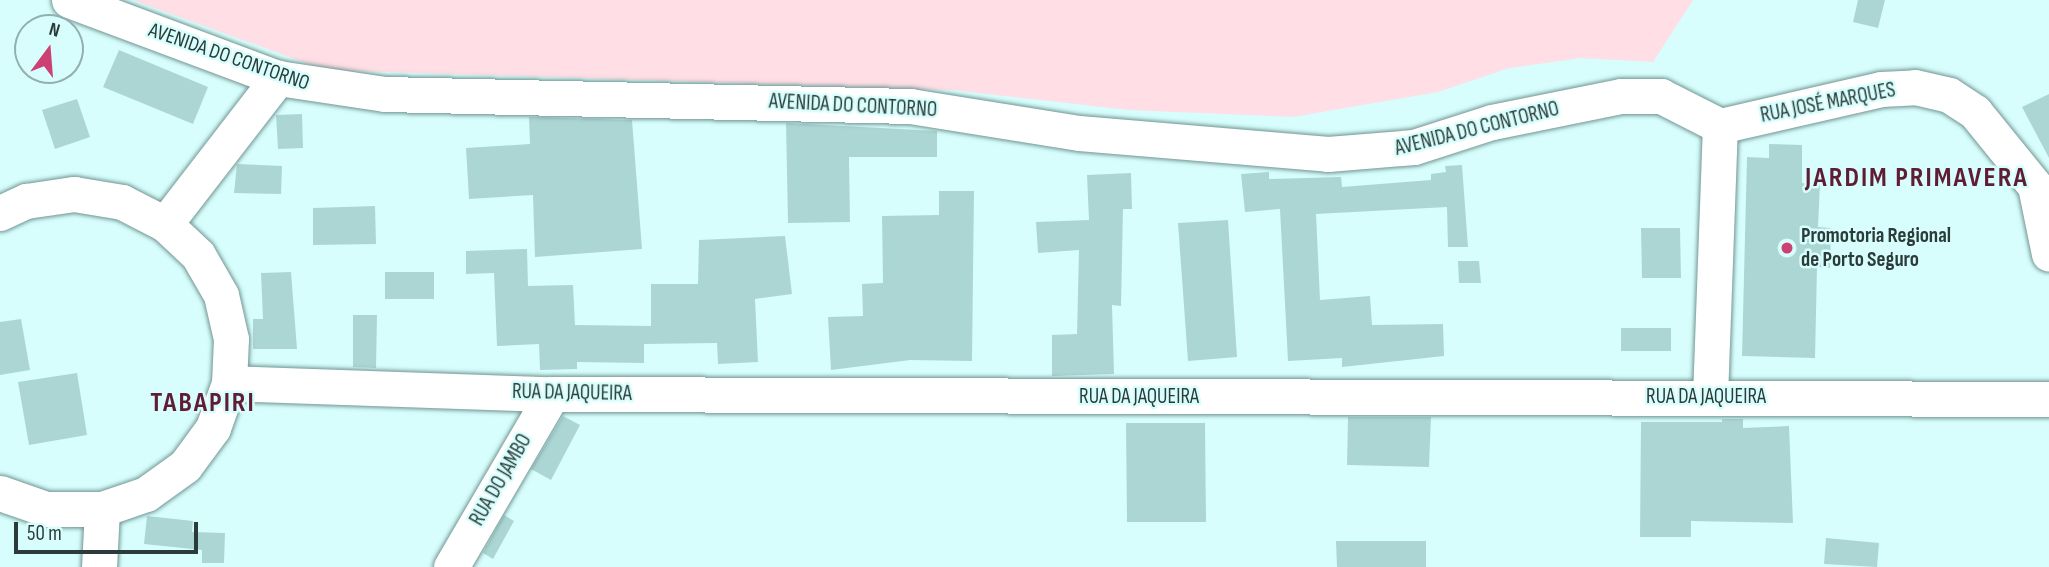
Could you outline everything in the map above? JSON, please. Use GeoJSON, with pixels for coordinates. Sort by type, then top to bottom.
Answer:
{"type":"FeatureCollection","features":[{"type":"Feature","properties":{"kind":"street","name":"AVENIDA DO CONTORNO"},"geometry":{"type":"LineString","coordinates":[[69,0],[278,78],[385,94],[910,106],[1079,133],[1328,154],[1414,148],[1492,122],[1621,96],[1661,96],[1720,126]]}},
{"type":"Feature","properties":{"kind":"street"},"geometry":{"type":"LineString","coordinates":[[165,224],[278,78]]}},
{"type":"Feature","properties":{"kind":"street","name":"RUA JOSÉ MARQUES"},"geometry":{"type":"LineString","coordinates":[[1720,126],[1881,89],[1915,87],[1949,95],[1975,112],[2035,186],[2049,254]]}},
{"type":"Feature","properties":{"kind":"street"},"geometry":{"type":"LineString","coordinates":[[1710,397],[1720,126]]}},
{"type":"Feature","properties":{"kind":"street"},"geometry":{"type":"LineString","coordinates":[[0,213],[26,201],[74,194],[122,202],[165,224],[198,255],[221,295],[231,339],[229,383],[213,428],[185,466],[146,494],[102,509],[46,509],[0,493]]}},
{"type":"Feature","properties":{"kind":"street","name":"RUA DA JAQUEIRA"},"geometry":{"type":"LineString","coordinates":[[229,383],[552,394],[2049,399]]}},
{"type":"Feature","properties":{"kind":"street","name":"RUA DO JAMBO"},"geometry":{"type":"LineString","coordinates":[[451,567],[552,394]]}},
{"type":"Feature","properties":{"kind":"street"},"geometry":{"type":"LineString","coordinates":[[99,567],[102,509]]}},
{"type":"Feature","properties":{"kind":"shaded area"},"geometry":{"type":"Polygon","coordinates":[[[133,0],[1693,0],[1653,62],[1581,58],[1509,68],[1438,92],[1293,117],[1129,110],[953,90],[325,70],[133,0]]]}},
{"type":"Feature","properties":{"kind":"building"},"geometry":{"type":"Polygon","coordinates":[[[1858,0],[1885,0],[1878,28],[1853,22],[1858,0]]]}},
{"type":"Feature","properties":{"kind":"building"},"geometry":{"type":"Polygon","coordinates":[[[119,50],[208,87],[193,124],[103,87],[119,50]]]}},
{"type":"Feature","properties":{"kind":"building"},"geometry":{"type":"Polygon","coordinates":[[[2049,94],[2049,158],[2022,107],[2049,94]]]}},
{"type":"Feature","properties":{"kind":"building"},"geometry":{"type":"Polygon","coordinates":[[[77,99],[90,137],[55,149],[42,110],[77,99]]]}},
{"type":"Feature","properties":{"kind":"building"},"geometry":{"type":"Polygon","coordinates":[[[302,114],[303,148],[278,149],[276,115],[302,114]]]}},
{"type":"Feature","properties":{"kind":"building"},"geometry":{"type":"Polygon","coordinates":[[[529,117],[632,120],[642,249],[535,257],[533,195],[469,199],[466,148],[530,144],[529,117]]]}},
{"type":"Feature","properties":{"kind":"building"},"geometry":{"type":"Polygon","coordinates":[[[786,123],[937,131],[937,157],[849,157],[850,222],[788,223],[786,123]]]}},
{"type":"Feature","properties":{"kind":"building","name":"Promotoria Regional de Porto Seguro"},"geometry":{"type":"Polygon","coordinates":[[[1769,144],[1802,145],[1802,183],[1820,184],[1818,227],[1831,228],[1830,268],[1817,267],[1815,358],[1742,356],[1747,157],[1769,158],[1769,144]]]}},
{"type":"Feature","properties":{"kind":"building"},"geometry":{"type":"Polygon","coordinates":[[[237,164],[282,166],[281,194],[234,193],[237,164]]]}},
{"type":"Feature","properties":{"kind":"building"},"geometry":{"type":"Polygon","coordinates":[[[1462,165],[1468,247],[1448,247],[1447,207],[1316,214],[1320,300],[1370,296],[1372,325],[1443,324],[1444,356],[1342,367],[1342,358],[1288,361],[1280,209],[1245,212],[1241,174],[1269,172],[1269,179],[1341,177],[1342,187],[1431,180],[1431,174],[1446,172],[1445,166],[1462,165]]]}},
{"type":"Feature","properties":{"kind":"building"},"geometry":{"type":"Polygon","coordinates":[[[1131,173],[1132,209],[1123,209],[1121,306],[1112,305],[1114,374],[1052,376],[1052,335],[1077,334],[1079,250],[1038,253],[1036,222],[1089,220],[1087,175],[1131,173]]]}},
{"type":"Feature","properties":{"kind":"building"},"geometry":{"type":"Polygon","coordinates":[[[939,191],[974,191],[972,361],[910,360],[831,370],[828,317],[863,316],[862,284],[883,283],[882,216],[939,215],[939,191]]]}},
{"type":"Feature","properties":{"kind":"building"},"geometry":{"type":"Polygon","coordinates":[[[375,206],[376,244],[313,245],[313,208],[375,206]]]}},
{"type":"Feature","properties":{"kind":"building"},"geometry":{"type":"Polygon","coordinates":[[[1228,220],[1237,357],[1188,361],[1178,223],[1228,220]]]}},
{"type":"Feature","properties":{"kind":"building"},"geometry":{"type":"Polygon","coordinates":[[[1641,228],[1680,228],[1681,278],[1642,278],[1641,228]]]}},
{"type":"Feature","properties":{"kind":"building"},"geometry":{"type":"Polygon","coordinates":[[[785,236],[792,294],[755,299],[758,362],[718,364],[717,343],[644,344],[644,363],[577,362],[577,369],[540,370],[539,344],[497,346],[494,273],[466,274],[466,251],[527,249],[528,286],[573,285],[575,325],[651,326],[651,284],[698,284],[699,240],[785,236]]]}},
{"type":"Feature","properties":{"kind":"building"},"geometry":{"type":"Polygon","coordinates":[[[1458,261],[1479,261],[1481,283],[1459,283],[1458,261]]]}},
{"type":"Feature","properties":{"kind":"building"},"geometry":{"type":"Polygon","coordinates":[[[291,272],[297,349],[253,349],[253,319],[263,319],[261,273],[291,272]]]}},
{"type":"Feature","properties":{"kind":"building"},"geometry":{"type":"Polygon","coordinates":[[[385,272],[434,272],[434,299],[385,299],[385,272]]]}},
{"type":"Feature","properties":{"kind":"building"},"geometry":{"type":"Polygon","coordinates":[[[353,315],[377,315],[376,368],[353,367],[353,315]]]}},
{"type":"Feature","properties":{"kind":"building"},"geometry":{"type":"Polygon","coordinates":[[[21,319],[30,370],[0,375],[0,322],[21,319]]]}},
{"type":"Feature","properties":{"kind":"building"},"geometry":{"type":"Polygon","coordinates":[[[1621,328],[1671,328],[1671,351],[1621,351],[1621,328]]]}},
{"type":"Feature","properties":{"kind":"building"},"geometry":{"type":"Polygon","coordinates":[[[77,373],[87,435],[29,445],[18,382],[77,373]]]}},
{"type":"Feature","properties":{"kind":"building"},"geometry":{"type":"Polygon","coordinates":[[[563,416],[580,425],[551,480],[531,469],[563,416]]]}},
{"type":"Feature","properties":{"kind":"building"},"geometry":{"type":"Polygon","coordinates":[[[1348,417],[1431,417],[1429,467],[1347,465],[1348,417]]]}},
{"type":"Feature","properties":{"kind":"building"},"geometry":{"type":"Polygon","coordinates":[[[1722,419],[1743,419],[1743,428],[1789,426],[1793,523],[1691,521],[1691,537],[1640,537],[1641,422],[1722,422],[1722,419]]]}},
{"type":"Feature","properties":{"kind":"building"},"geometry":{"type":"Polygon","coordinates":[[[1126,423],[1205,423],[1206,522],[1127,522],[1126,423]]]}},
{"type":"Feature","properties":{"kind":"building"},"geometry":{"type":"Polygon","coordinates":[[[504,515],[514,521],[493,559],[483,553],[504,515]]]}},
{"type":"Feature","properties":{"kind":"building"},"geometry":{"type":"Polygon","coordinates":[[[147,516],[193,521],[192,532],[225,533],[224,563],[202,563],[202,550],[144,544],[147,516]]]}},
{"type":"Feature","properties":{"kind":"building"},"geometry":{"type":"Polygon","coordinates":[[[1826,538],[1879,543],[1877,567],[1824,564],[1826,538]]]}},
{"type":"Feature","properties":{"kind":"building"},"geometry":{"type":"Polygon","coordinates":[[[1336,541],[1426,541],[1426,567],[1337,567],[1336,541]]]}},
{"type":"Feature","properties":{"kind":"place","name":"Promotoria Regional de Porto Seguro"},"geometry":{"type":"Point","coordinates":[1787,248]}},
{"type":"Feature","properties":{"kind":"district","name":"JARDIM PRIMAVERA"},"geometry":{"type":"Point","coordinates":[1917,178]}},
{"type":"Feature","properties":{"kind":"district","name":"TABAPIRI"},"geometry":{"type":"Point","coordinates":[203,403]}}]}
